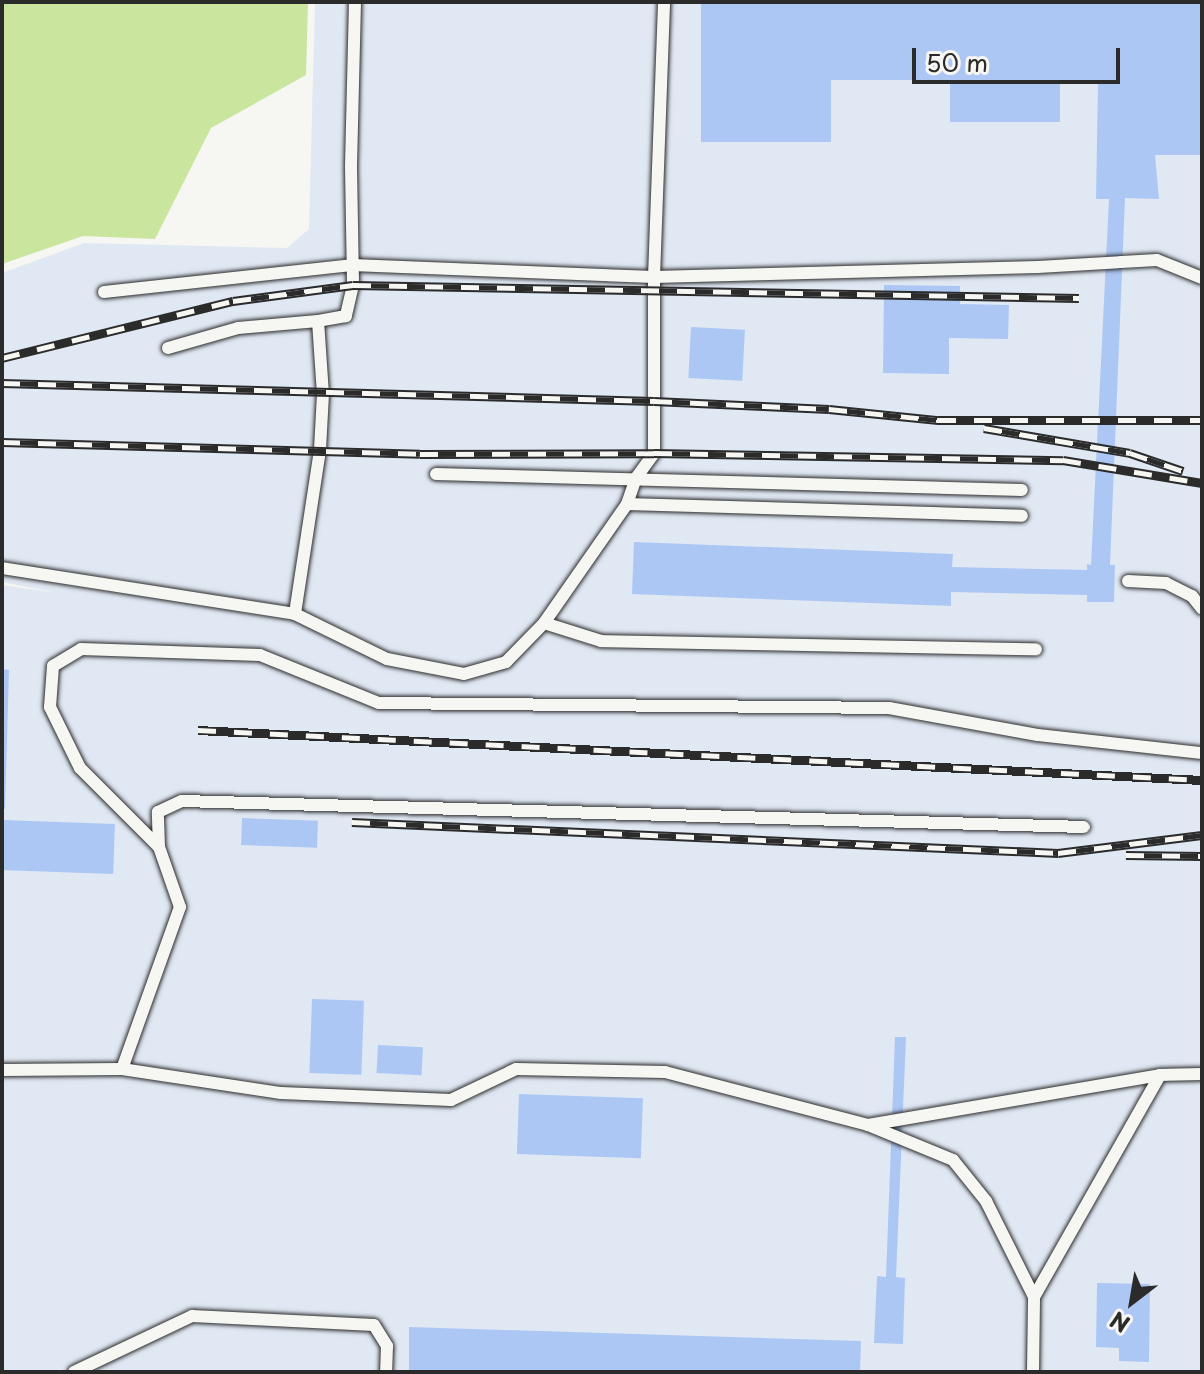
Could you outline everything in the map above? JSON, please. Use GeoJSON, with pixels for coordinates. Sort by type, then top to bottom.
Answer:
{"type":"FeatureCollection","features":[{"type":"Feature","properties":{"kind":"lane"},"geometry":{"type":"LineString","coordinates":[[168,348],[238,328],[346,316],[353,285],[351,167],[355,2]]}},
{"type":"Feature","properties":{"kind":"lane"},"geometry":{"type":"LineString","coordinates":[[2,568],[295,614],[387,659],[464,674],[506,662],[544,623],[627,504],[636,478],[654,453],[654,277],[664,2]]}},
{"type":"Feature","properties":{"kind":"lane"},"geometry":{"type":"LineString","coordinates":[[104,292],[352,265],[654,277],[1038,267],[1157,260],[1202,278]]}},
{"type":"Feature","properties":{"kind":"lane"},"geometry":{"type":"LineString","coordinates":[[295,614],[320,450],[323,394],[318,321]]}},
{"type":"Feature","properties":{"kind":"lane"},"geometry":{"type":"LineString","coordinates":[[436,474],[1022,490]]}},
{"type":"Feature","properties":{"kind":"lane"},"geometry":{"type":"LineString","coordinates":[[627,504],[1022,516]]}},
{"type":"Feature","properties":{"kind":"lane"},"geometry":{"type":"LineString","coordinates":[[1128,581],[1166,583],[1192,596],[1202,609]]}},
{"type":"Feature","properties":{"kind":"lane"},"geometry":{"type":"LineString","coordinates":[[544,623],[601,641],[1036,649]]}},
{"type":"Feature","properties":{"kind":"lane"},"geometry":{"type":"LineString","coordinates":[[159,847],[80,768],[50,707],[53,666],[81,649],[260,655],[379,703],[889,708],[1038,735],[1202,753]]}},
{"type":"Feature","properties":{"kind":"lane"},"geometry":{"type":"LineString","coordinates":[[122,1069],[180,907],[159,847],[158,812],[182,801],[1084,827]]}},
{"type":"Feature","properties":{"kind":"lane"},"geometry":{"type":"LineString","coordinates":[[2,1070],[122,1069],[281,1093],[451,1100],[516,1069],[665,1072],[868,1125],[953,1160],[986,1201],[1034,1297],[1033,1372]]}},
{"type":"Feature","properties":{"kind":"lane"},"geometry":{"type":"LineString","coordinates":[[868,1125],[1160,1075],[1202,1074]]}},
{"type":"Feature","properties":{"kind":"lane"},"geometry":{"type":"LineString","coordinates":[[1034,1297],[1160,1075]]}},
{"type":"Feature","properties":{"kind":"lane"},"geometry":{"type":"LineString","coordinates":[[74,1372],[192,1316],[374,1325],[387,1346],[386,1372]]}},
{"type":"Feature","properties":{"kind":"shaded area"},"geometry":{"type":"Polygon","coordinates":[[[315,2],[1202,2],[1202,1372],[2,1372],[2,585],[57,593],[2,582],[2,273],[84,243],[287,248],[309,229],[315,2]]]}},
{"type":"Feature","properties":{"kind":"green space"},"geometry":{"type":"Polygon","coordinates":[[[2,2],[308,2],[306,75],[211,128],[155,239],[83,236],[2,264],[2,2]]]}},
{"type":"Feature","properties":{"kind":"building"},"geometry":{"type":"Polygon","coordinates":[[[701,2],[1202,2],[1202,155],[1155,155],[1159,199],[1125,198],[1110,565],[1115,565],[1114,602],[1087,602],[1087,595],[951,592],[951,606],[632,594],[634,542],[953,554],[952,567],[1087,570],[1087,564],[1091,565],[1109,199],[1096,199],[1098,84],[1060,84],[1060,122],[950,122],[950,80],[831,80],[831,142],[701,142],[701,2]]]}},
{"type":"Feature","properties":{"kind":"building"},"geometry":{"type":"Polygon","coordinates":[[[884,285],[960,286],[960,304],[1009,305],[1008,339],[949,338],[949,374],[883,373],[884,285]]]}},
{"type":"Feature","properties":{"kind":"building"},"geometry":{"type":"Polygon","coordinates":[[[691,327],[745,330],[742,381],[688,378],[691,327]]]}},
{"type":"Feature","properties":{"kind":"building"},"geometry":{"type":"Polygon","coordinates":[[[2,669],[9,670],[5,809],[2,809],[2,669]]]}},
{"type":"Feature","properties":{"kind":"building"},"geometry":{"type":"Polygon","coordinates":[[[242,818],[318,821],[317,848],[241,845],[242,818]]]}},
{"type":"Feature","properties":{"kind":"building"},"geometry":{"type":"Polygon","coordinates":[[[2,820],[115,824],[113,874],[2,870],[2,820]]]}},
{"type":"Feature","properties":{"kind":"building"},"geometry":{"type":"Polygon","coordinates":[[[312,999],[364,1001],[361,1075],[309,1073],[312,999]]]}},
{"type":"Feature","properties":{"kind":"building"},"geometry":{"type":"Polygon","coordinates":[[[895,1037],[906,1037],[896,1277],[905,1278],[903,1344],[874,1343],[877,1276],[886,1277],[895,1037]]]}},
{"type":"Feature","properties":{"kind":"building"},"geometry":{"type":"Polygon","coordinates":[[[378,1045],[423,1047],[421,1075],[377,1073],[378,1045]]]}},
{"type":"Feature","properties":{"kind":"building"},"geometry":{"type":"Polygon","coordinates":[[[519,1094],[643,1098],[641,1158],[517,1154],[519,1094]]]}},
{"type":"Feature","properties":{"kind":"building"},"geometry":{"type":"Polygon","coordinates":[[[1097,1283],[1150,1284],[1149,1362],[1119,1361],[1119,1348],[1096,1347],[1097,1283]]]}},
{"type":"Feature","properties":{"kind":"building"},"geometry":{"type":"Polygon","coordinates":[[[409,1327],[861,1341],[860,1372],[409,1372],[409,1327]]]}},
{"type":"Feature","properties":{"kind":"railway"},"geometry":{"type":"LineString","coordinates":[[2,358],[233,301],[353,285],[1079,298]]}},
{"type":"Feature","properties":{"kind":"railway"},"geometry":{"type":"LineString","coordinates":[[2,383],[654,401],[829,409],[938,420],[1202,420]]}},
{"type":"Feature","properties":{"kind":"railway"},"geometry":{"type":"LineString","coordinates":[[984,428],[1130,453],[1183,471]]}},
{"type":"Feature","properties":{"kind":"railway"},"geometry":{"type":"LineString","coordinates":[[2,442],[420,454],[654,453],[1063,460],[1202,483]]}},
{"type":"Feature","properties":{"kind":"railway"},"geometry":{"type":"LineString","coordinates":[[198,730],[1202,780]]}},
{"type":"Feature","properties":{"kind":"railway"},"geometry":{"type":"LineString","coordinates":[[352,822],[1058,853],[1202,835]]}},
{"type":"Feature","properties":{"kind":"railway"},"geometry":{"type":"LineString","coordinates":[[1126,855],[1202,856]]}}]}
